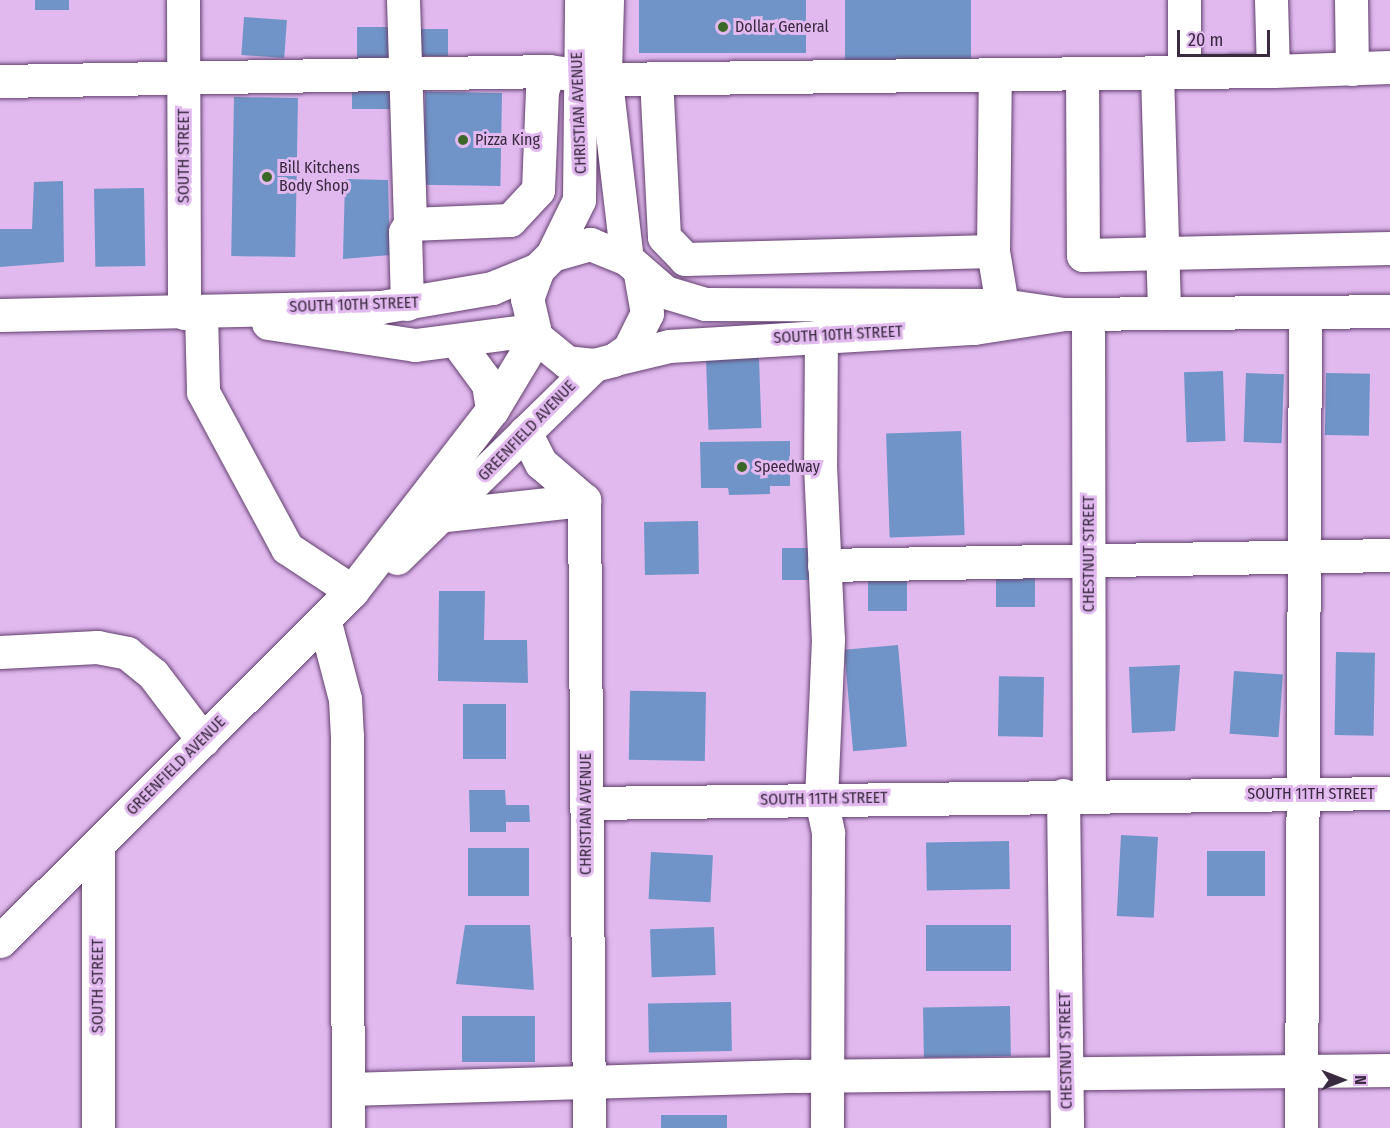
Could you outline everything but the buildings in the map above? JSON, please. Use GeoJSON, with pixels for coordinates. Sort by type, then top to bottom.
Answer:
{"type":"FeatureCollection","features":[{"type":"Feature","properties":{"kind":"street","name":"SOUTH STREET"},"geometry":{"type":"LineString","coordinates":[[183,0],[193,313],[203,392],[287,548],[352,591]]}},
{"type":"Feature","properties":{"kind":"street"},"geometry":{"type":"LineString","coordinates":[[404,0],[410,224],[405,232],[407,304]]}},
{"type":"Feature","properties":{"kind":"street","name":"CHRISTIAN AVENUE"},"geometry":{"type":"LineString","coordinates":[[545,262],[579,200],[577,74],[581,0]]}},
{"type":"Feature","properties":{"kind":"street","name":"CHRISTIAN AVENUE"},"geometry":{"type":"LineString","coordinates":[[607,0],[577,74],[633,267]]}},
{"type":"Feature","properties":{"kind":"street"},"geometry":{"type":"LineString","coordinates":[[1164,313],[1162,255],[1171,72],[1184,0]]}},
{"type":"Feature","properties":{"kind":"street"},"geometry":{"type":"LineString","coordinates":[[1271,0],[1273,71]]}},
{"type":"Feature","properties":{"kind":"street"},"geometry":{"type":"LineString","coordinates":[[1351,0],[1352,69]]}},
{"type":"Feature","properties":{"kind":"street"},"geometry":{"type":"LineString","coordinates":[[0,81],[405,71],[656,78],[1273,71],[1390,67]]}},
{"type":"Feature","properties":{"kind":"street"},"geometry":{"type":"LineString","coordinates":[[1082,73],[1083,255],[1162,255],[1390,248]]}},
{"type":"Feature","properties":{"kind":"street"},"geometry":{"type":"LineString","coordinates":[[410,224],[491,224],[510,220],[528,206],[543,174],[542,91],[577,74]]}},
{"type":"Feature","properties":{"kind":"street"},"geometry":{"type":"LineString","coordinates":[[995,74],[993,251],[1002,305]]}},
{"type":"Feature","properties":{"kind":"street"},"geometry":{"type":"LineString","coordinates":[[656,78],[664,237],[686,259],[993,251]]}},
{"type":"Feature","properties":{"kind":"street"},"geometry":{"type":"LineString","coordinates":[[590,244],[633,267],[647,314],[629,349],[603,362],[567,362],[534,333],[527,299],[545,262],[590,244]]}},
{"type":"Feature","properties":{"kind":"street","name":"SOUTH 10TH STREET"},"geometry":{"type":"LineString","coordinates":[[0,315],[193,313],[407,304],[492,288],[545,262]]}},
{"type":"Feature","properties":{"kind":"street","name":"SOUTH 10TH STREET"},"geometry":{"type":"LineString","coordinates":[[633,267],[675,296],[739,307],[1002,305],[1076,314]]}},
{"type":"Feature","properties":{"kind":"street","name":"SOUTH 10TH STREET"},"geometry":{"type":"LineString","coordinates":[[603,362],[669,346],[821,335],[974,328],[1076,314],[1390,311]]}},
{"type":"Feature","properties":{"kind":"street"},"geometry":{"type":"LineString","coordinates":[[1301,1128],[1300,812],[1305,794],[1305,312]]}},
{"type":"Feature","properties":{"kind":"street","name":"SOUTH 10TH STREET"},"geometry":{"type":"LineString","coordinates":[[193,313],[415,345],[534,333]]}},
{"type":"Feature","properties":{"kind":"street","name":"CHESTNUT STREET"},"geometry":{"type":"LineString","coordinates":[[1067,1128],[1066,1073],[1076,795],[1089,559],[1076,314]]}},
{"type":"Feature","properties":{"kind":"street","name":"GREENFIELD AVENUE"},"geometry":{"type":"LineString","coordinates":[[352,591],[492,410],[534,333]]}},
{"type":"Feature","properties":{"kind":"street"},"geometry":{"type":"LineString","coordinates":[[821,335],[828,679],[821,799],[828,833],[827,1128]]}},
{"type":"Feature","properties":{"kind":"street"},"geometry":{"type":"LineString","coordinates":[[456,342],[488,384],[492,410]]}},
{"type":"Feature","properties":{"kind":"street","name":"GREENFIELD AVENUE"},"geometry":{"type":"LineString","coordinates":[[0,941],[352,591],[446,515],[525,432],[603,362]]}},
{"type":"Feature","properties":{"kind":"street"},"geometry":{"type":"LineString","coordinates":[[525,432],[542,463],[584,500]]}},
{"type":"Feature","properties":{"kind":"street"},"geometry":{"type":"LineString","coordinates":[[446,515],[584,500]]}},
{"type":"Feature","properties":{"kind":"street","name":"CHRISTIAN AVENUE"},"geometry":{"type":"LineString","coordinates":[[584,500],[589,1128]]}},
{"type":"Feature","properties":{"kind":"street"},"geometry":{"type":"LineString","coordinates":[[824,565],[1390,555]]}},
{"type":"Feature","properties":{"kind":"street"},"geometry":{"type":"LineString","coordinates":[[324,619],[345,699],[347,736],[348,1128]]}},
{"type":"Feature","properties":{"kind":"street"},"geometry":{"type":"LineString","coordinates":[[0,652],[97,647],[127,653],[153,674],[203,740]]}},
{"type":"Feature","properties":{"kind":"street","name":"SOUTH 11TH STREET"},"geometry":{"type":"LineString","coordinates":[[586,803],[1076,795],[1390,793]]}},
{"type":"Feature","properties":{"kind":"street","name":"SOUTH STREET"},"geometry":{"type":"LineString","coordinates":[[98,844],[98,1128]]}},
{"type":"Feature","properties":{"kind":"street"},"geometry":{"type":"LineString","coordinates":[[348,1089],[826,1076],[1390,1070]]}},
{"type":"Feature","properties":{"kind":"place","name":"Dollar General"},"geometry":{"type":"Point","coordinates":[723,27]}},
{"type":"Feature","properties":{"kind":"place","name":"Pizza King"},"geometry":{"type":"Point","coordinates":[463,140]}},
{"type":"Feature","properties":{"kind":"place","name":"Bill Kitchens Body Shop"},"geometry":{"type":"Point","coordinates":[267,177]}},
{"type":"Feature","properties":{"kind":"place","name":"Speedway"},"geometry":{"type":"Point","coordinates":[742,467]}}]}
